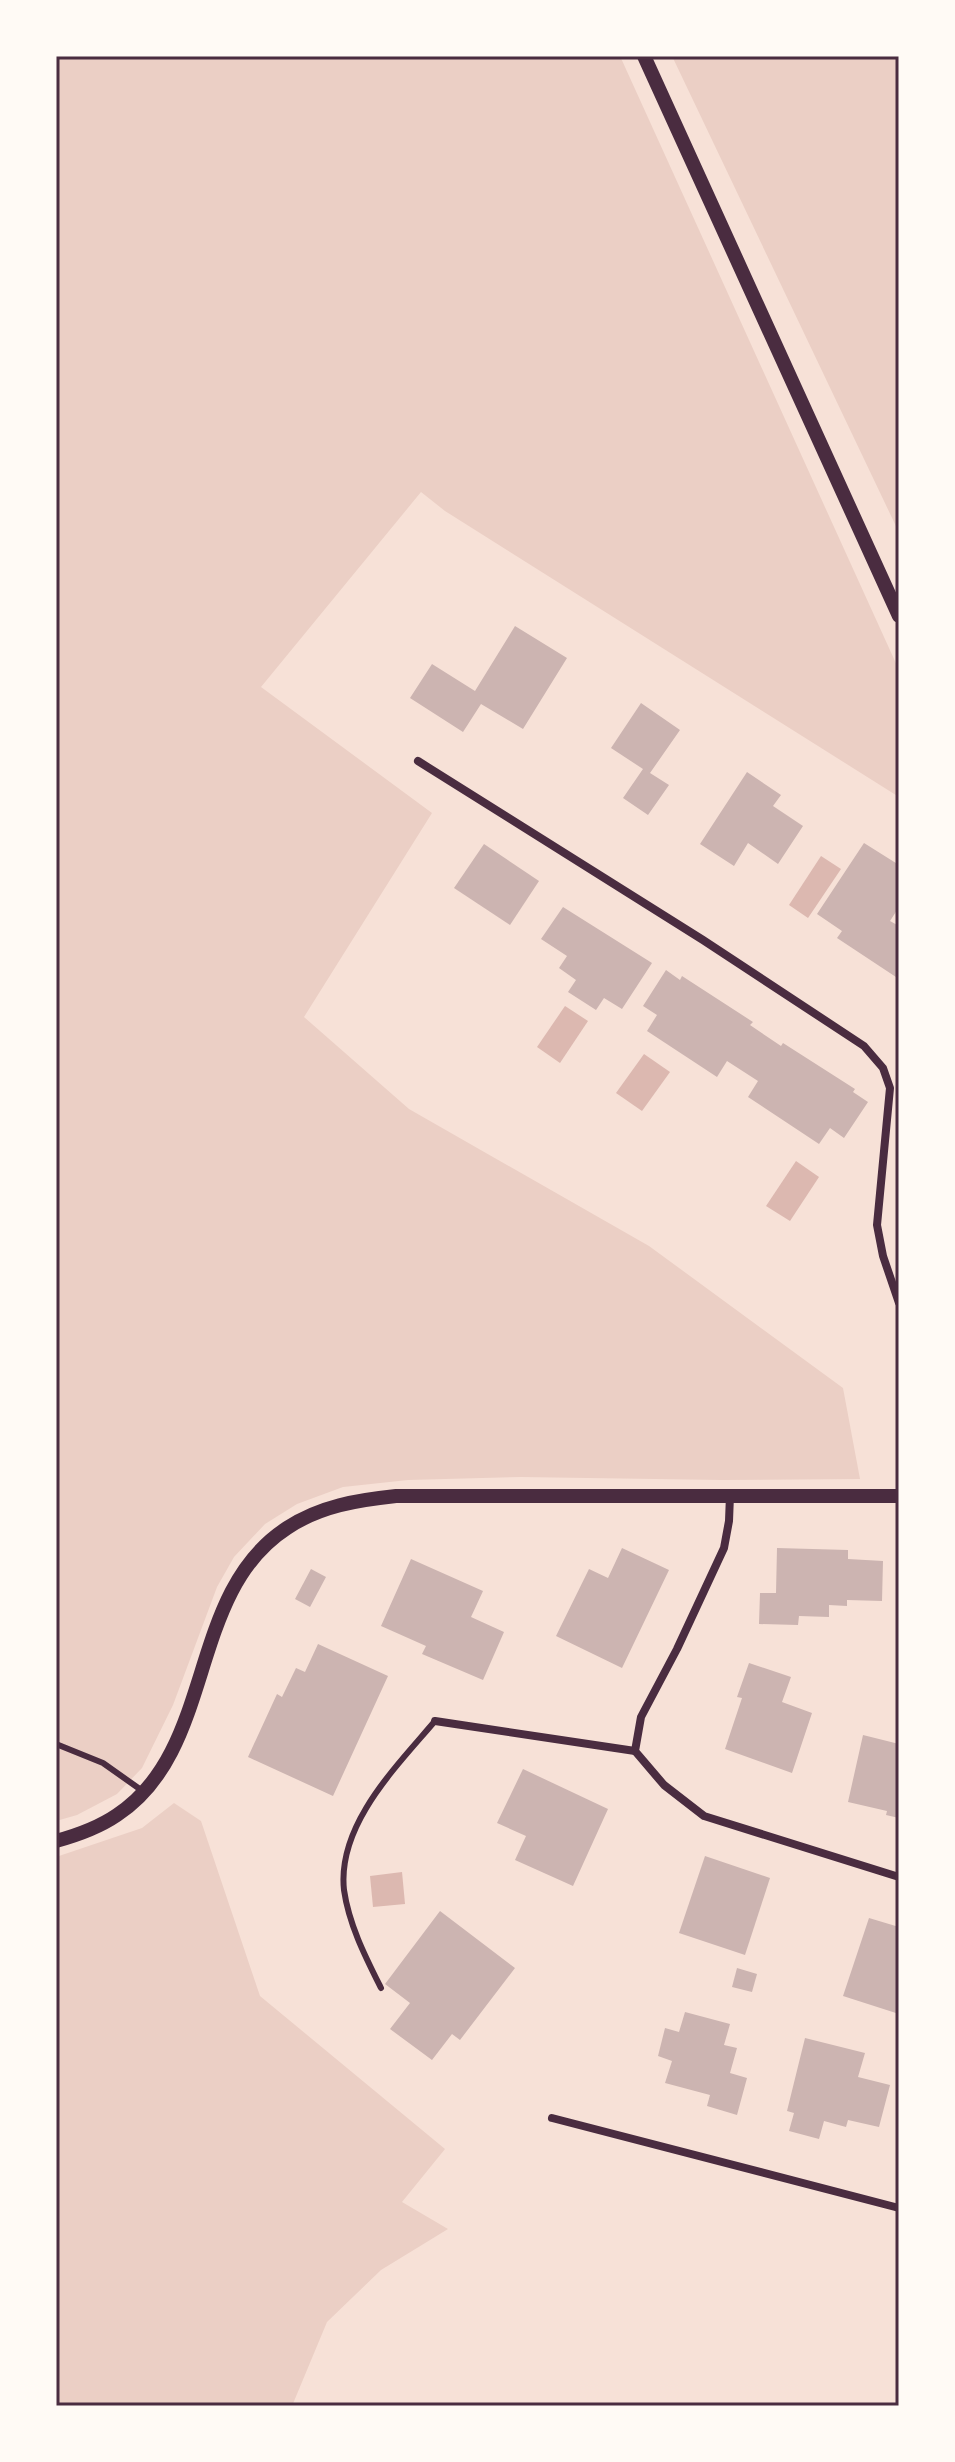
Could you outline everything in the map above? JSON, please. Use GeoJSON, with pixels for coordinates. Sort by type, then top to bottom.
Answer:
{"type":"FeatureCollection","features":[{"type":"Feature","properties":{"kind":"street"},"geometry":{"type":"LineString","coordinates":[[644,56],[899,616]]}},
{"type":"Feature","properties":{"kind":"street"},"geometry":{"type":"LineString","coordinates":[[418,761],[703,940],[864,1046],[883,1068],[890,1088],[877,1225],[883,1256],[899,1303]]}},
{"type":"Feature","properties":{"kind":"street"},"geometry":{"type":"LineString","coordinates":[[635,1751],[641,1717],[724,1548],[730,1495]]}},
{"type":"Feature","properties":{"kind":"street"},"geometry":{"type":"LineString","coordinates":[[56,1841],[88,1832],[119,1815],[144,1792],[163,1765],[180,1731],[223,1609],[237,1580],[258,1553],[285,1529],[319,1512],[355,1500],[396,1496],[899,1496]]}},
{"type":"Feature","properties":{"kind":"street"},"geometry":{"type":"LineString","coordinates":[[435,1721],[635,1751],[664,1785],[704,1816],[899,1877]]}},
{"type":"Feature","properties":{"kind":"street"},"geometry":{"type":"LineString","coordinates":[[552,2118],[899,2208]]}},
{"type":"Feature","properties":{"kind":"lane"},"geometry":{"type":"LineString","coordinates":[[381,1988],[359,1943],[344,1891],[345,1856],[362,1817],[393,1770],[435,1721]]}},
{"type":"Feature","properties":{"kind":"lane"},"geometry":{"type":"LineString","coordinates":[[56,1744],[103,1763],[144,1792]]}},
{"type":"Feature","properties":{"kind":"shaded area"},"geometry":{"type":"Polygon","coordinates":[[[56,56],[620,56],[899,670],[899,797],[445,511],[421,492],[261,687],[432,813],[304,1017],[409,1109],[649,1246],[843,1388],[860,1479],[521,1477],[408,1480],[343,1487],[297,1504],[265,1524],[234,1557],[217,1587],[173,1705],[142,1768],[117,1794],[77,1815],[56,1821],[56,56]]]}},
{"type":"Feature","properties":{"kind":"shaded area"},"geometry":{"type":"Polygon","coordinates":[[[672,56],[899,56],[899,533],[894,522],[672,56]]]}},
{"type":"Feature","properties":{"kind":"shaded area"},"geometry":{"type":"Polygon","coordinates":[[[821,856],[841,869],[808,918],[789,905],[821,856]]]}},
{"type":"Feature","properties":{"kind":"shaded area"},"geometry":{"type":"Polygon","coordinates":[[[565,1006],[588,1021],[560,1063],[537,1047],[565,1006]]]}},
{"type":"Feature","properties":{"kind":"shaded area"},"geometry":{"type":"Polygon","coordinates":[[[644,1054],[670,1072],[642,1111],[616,1093],[644,1054]]]}},
{"type":"Feature","properties":{"kind":"shaded area"},"geometry":{"type":"Polygon","coordinates":[[[796,1161],[819,1177],[790,1221],[766,1206],[796,1161]]]}},
{"type":"Feature","properties":{"kind":"shaded area"},"geometry":{"type":"Polygon","coordinates":[[[174,1803],[201,1821],[260,1996],[445,2149],[402,2202],[448,2229],[381,2270],[327,2322],[292,2406],[56,2406],[56,1857],[142,1828],[174,1803]]]}},
{"type":"Feature","properties":{"kind":"shaded area"},"geometry":{"type":"Polygon","coordinates":[[[402,1872],[405,1904],[373,1907],[370,1876],[402,1872]]]}},
{"type":"Feature","properties":{"kind":"building"},"geometry":{"type":"Polygon","coordinates":[[[515,626],[567,658],[523,729],[481,704],[463,732],[410,698],[432,664],[475,691],[515,626]]]}},
{"type":"Feature","properties":{"kind":"building"},"geometry":{"type":"Polygon","coordinates":[[[641,703],[680,730],[650,773],[669,785],[648,815],[623,798],[643,769],[611,748],[641,703]]]}},
{"type":"Feature","properties":{"kind":"building"},"geometry":{"type":"Polygon","coordinates":[[[747,772],[781,795],[773,806],[803,826],[778,864],[748,843],[734,866],[700,844],[747,772]]]}},
{"type":"Feature","properties":{"kind":"building"},"geometry":{"type":"Polygon","coordinates":[[[864,843],[899,865],[899,907],[890,921],[899,926],[899,979],[837,938],[842,931],[817,914],[864,843]]]}},
{"type":"Feature","properties":{"kind":"building"},"geometry":{"type":"Polygon","coordinates":[[[484,844],[539,881],[510,925],[454,888],[484,844]]]}},
{"type":"Feature","properties":{"kind":"building"},"geometry":{"type":"Polygon","coordinates":[[[563,907],[652,963],[622,1009],[604,998],[596,1010],[568,992],[576,980],[559,968],[567,956],[541,939],[563,907]]]}},
{"type":"Feature","properties":{"kind":"building"},"geometry":{"type":"Polygon","coordinates":[[[666,970],[680,980],[682,976],[753,1022],[750,1025],[781,1046],[783,1043],[855,1089],[853,1092],[868,1102],[844,1138],[830,1128],[819,1144],[748,1097],[758,1081],[727,1061],[717,1077],[647,1031],[657,1015],[643,1006],[666,970]]]}},
{"type":"Feature","properties":{"kind":"building"},"geometry":{"type":"Polygon","coordinates":[[[622,1548],[669,1570],[622,1668],[556,1636],[589,1569],[608,1578],[622,1548]]]}},
{"type":"Feature","properties":{"kind":"building"},"geometry":{"type":"Polygon","coordinates":[[[777,1548],[848,1550],[848,1559],[883,1561],[882,1601],[847,1600],[847,1606],[829,1605],[829,1617],[799,1616],[798,1625],[759,1624],[760,1593],[776,1593],[777,1548]]]}},
{"type":"Feature","properties":{"kind":"building"},"geometry":{"type":"Polygon","coordinates":[[[411,1559],[483,1591],[471,1617],[504,1632],[483,1680],[422,1654],[426,1646],[381,1626],[411,1559]]]}},
{"type":"Feature","properties":{"kind":"building"},"geometry":{"type":"Polygon","coordinates":[[[311,1569],[326,1577],[310,1607],[295,1599],[311,1569]]]}},
{"type":"Feature","properties":{"kind":"building"},"geometry":{"type":"Polygon","coordinates":[[[318,1644],[388,1676],[333,1796],[248,1757],[277,1694],[282,1697],[296,1668],[305,1672],[318,1644]]]}},
{"type":"Feature","properties":{"kind":"building"},"geometry":{"type":"Polygon","coordinates":[[[749,1663],[791,1677],[782,1702],[812,1713],[792,1773],[725,1749],[742,1698],[737,1697],[749,1663]]]}},
{"type":"Feature","properties":{"kind":"building"},"geometry":{"type":"Polygon","coordinates":[[[863,1735],[899,1744],[899,1818],[886,1815],[887,1811],[848,1802],[863,1735]]]}},
{"type":"Feature","properties":{"kind":"building"},"geometry":{"type":"Polygon","coordinates":[[[523,1769],[608,1809],[573,1886],[515,1860],[526,1836],[497,1823],[523,1769]]]}},
{"type":"Feature","properties":{"kind":"building"},"geometry":{"type":"Polygon","coordinates":[[[705,1856],[770,1878],[745,1955],[679,1933],[705,1856]]]}},
{"type":"Feature","properties":{"kind":"building"},"geometry":{"type":"Polygon","coordinates":[[[440,1911],[515,1968],[460,2040],[452,2034],[432,2060],[390,2029],[410,2003],[385,1984],[440,1911]]]}},
{"type":"Feature","properties":{"kind":"building"},"geometry":{"type":"Polygon","coordinates":[[[869,1918],[899,1927],[899,2014],[843,1996],[869,1918]]]}},
{"type":"Feature","properties":{"kind":"building"},"geometry":{"type":"Polygon","coordinates":[[[737,1968],[757,1974],[752,1992],[732,1987],[737,1968]]]}},
{"type":"Feature","properties":{"kind":"building"},"geometry":{"type":"Polygon","coordinates":[[[685,2012],[730,2024],[724,2045],[737,2048],[730,2073],[747,2078],[737,2115],[707,2106],[710,2095],[665,2083],[672,2061],[658,2056],[665,2028],[679,2032],[685,2012]]]}},
{"type":"Feature","properties":{"kind":"building"},"geometry":{"type":"Polygon","coordinates":[[[805,2038],[865,2053],[858,2077],[890,2085],[879,2127],[848,2120],[846,2127],[824,2121],[819,2139],[789,2131],[794,2113],[787,2111],[805,2038]]]}}]}
